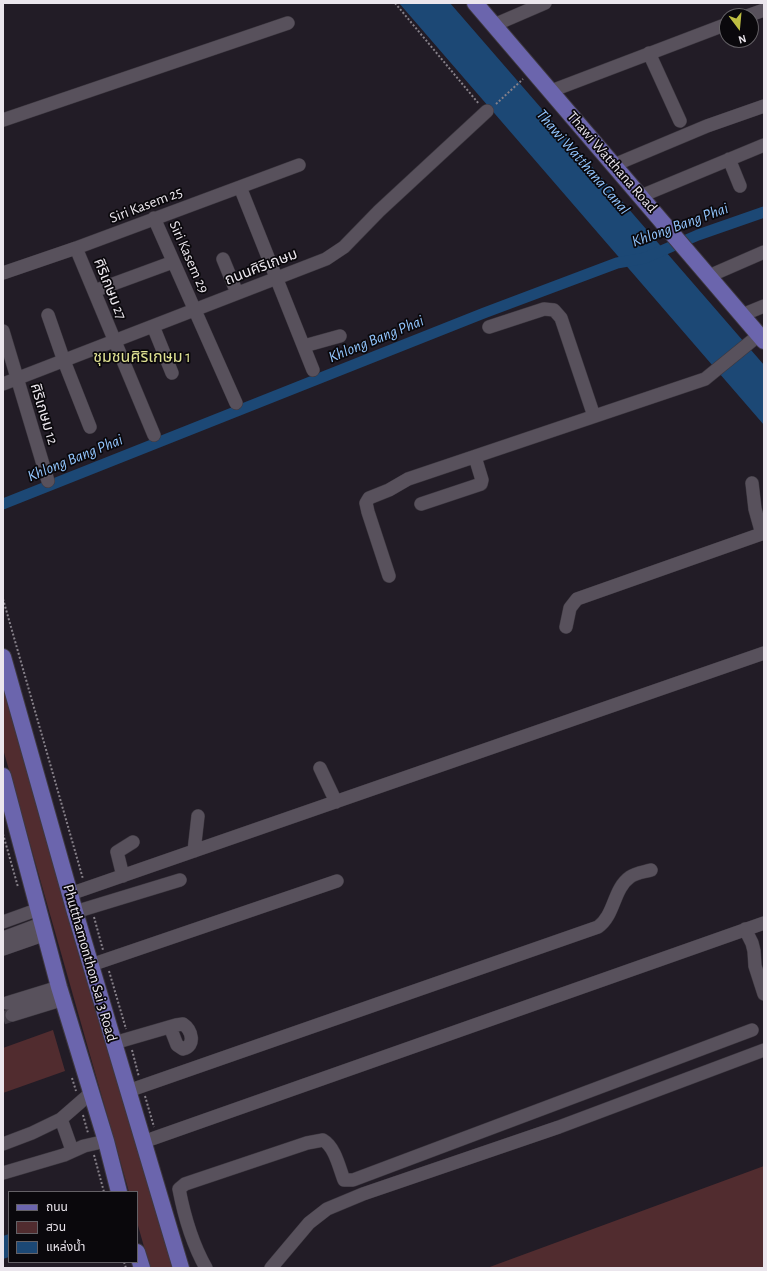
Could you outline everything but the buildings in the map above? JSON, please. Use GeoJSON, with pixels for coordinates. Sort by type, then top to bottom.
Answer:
{"type":"FeatureCollection","features":[{"type":"Feature","properties":{"kind":"main road","name":"Thawi Watthana Road"},"geometry":{"type":"LineString","coordinates":[[476,3],[762,338]]}},
{"type":"Feature","properties":{"kind":"main road","name":"Phutthamonthon Sai 3 Road"},"geometry":{"type":"LineString","coordinates":[[3,657],[91,965],[121,1041],[150,1140],[181,1268]]}},
{"type":"Feature","properties":{"kind":"main road"},"geometry":{"type":"LineString","coordinates":[[3,776],[61,993],[92,1092],[119,1191]]}},
{"type":"Feature","properties":{"kind":"main road"},"geometry":{"type":"LineString","coordinates":[[138,1255],[142,1268]]}},
{"type":"Feature","properties":{"kind":"street"},"geometry":{"type":"LineString","coordinates":[[494,25],[544,3]]}},
{"type":"Feature","properties":{"kind":"street"},"geometry":{"type":"LineString","coordinates":[[3,120],[288,23]]}},
{"type":"Feature","properties":{"kind":"street"},"geometry":{"type":"LineString","coordinates":[[551,91],[719,27]]}},
{"type":"Feature","properties":{"kind":"street"},"geometry":{"type":"LineString","coordinates":[[649,53],[680,121]]}},
{"type":"Feature","properties":{"kind":"street"},"geometry":{"type":"LineString","coordinates":[[614,165],[707,126],[764,106]]}},
{"type":"Feature","properties":{"kind":"street","name":"ถนนศิริเกษม"},"geometry":{"type":"LineString","coordinates":[[3,384],[336,254],[379,211],[487,112]]}},
{"type":"Feature","properties":{"kind":"street"},"geometry":{"type":"LineString","coordinates":[[641,196],[764,145]]}},
{"type":"Feature","properties":{"kind":"street"},"geometry":{"type":"LineString","coordinates":[[729,159],[740,186]]}},
{"type":"Feature","properties":{"kind":"street","name":"Siri Kasem 25"},"geometry":{"type":"LineString","coordinates":[[3,273],[76,248],[299,165]]}},
{"type":"Feature","properties":{"kind":"street"},"geometry":{"type":"LineString","coordinates":[[240,187],[314,370]]}},
{"type":"Feature","properties":{"kind":"street","name":"Siri Kasem 29"},"geometry":{"type":"LineString","coordinates":[[154,218],[236,403]]}},
{"type":"Feature","properties":{"kind":"street","name":"ศิริเกษม 27"},"geometry":{"type":"LineString","coordinates":[[76,248],[154,435]]}},
{"type":"Feature","properties":{"kind":"street"},"geometry":{"type":"LineString","coordinates":[[709,276],[764,252]]}},
{"type":"Feature","properties":{"kind":"street"},"geometry":{"type":"LineString","coordinates":[[223,259],[237,293]]}},
{"type":"Feature","properties":{"kind":"street"},"geometry":{"type":"LineString","coordinates":[[94,291],[174,262]]}},
{"type":"Feature","properties":{"kind":"street"},"geometry":{"type":"LineString","coordinates":[[742,315],[764,306]]}},
{"type":"Feature","properties":{"kind":"street"},"geometry":{"type":"LineString","coordinates":[[489,327],[544,309],[554,310],[560,318],[594,416]]}},
{"type":"Feature","properties":{"kind":"street"},"geometry":{"type":"LineString","coordinates":[[48,315],[90,427]]}},
{"type":"Feature","properties":{"kind":"street"},"geometry":{"type":"LineString","coordinates":[[153,326],[172,373]]}},
{"type":"Feature","properties":{"kind":"street"},"geometry":{"type":"LineString","coordinates":[[3,332],[17,379]]}},
{"type":"Feature","properties":{"kind":"street"},"geometry":{"type":"LineString","coordinates":[[304,346],[340,336]]}},
{"type":"Feature","properties":{"kind":"street"},"geometry":{"type":"LineString","coordinates":[[389,576],[368,512],[367,500],[408,479],[705,379],[743,348],[762,338]]}},
{"type":"Feature","properties":{"kind":"street","name":"ศิริเกษม 12"},"geometry":{"type":"LineString","coordinates":[[17,379],[48,480]]}},
{"type":"Feature","properties":{"kind":"street"},"geometry":{"type":"LineString","coordinates":[[421,504],[481,484],[482,480],[475,457]]}},
{"type":"Feature","properties":{"kind":"street"},"geometry":{"type":"LineString","coordinates":[[566,627],[570,608],[577,599],[763,534],[755,509],[752,483]]}},
{"type":"Feature","properties":{"kind":"street"},"geometry":{"type":"LineString","coordinates":[[70,894],[764,653]]}},
{"type":"Feature","properties":{"kind":"street"},"geometry":{"type":"LineString","coordinates":[[320,768],[336,802]]}},
{"type":"Feature","properties":{"kind":"street"},"geometry":{"type":"LineString","coordinates":[[194,851],[198,816]]}},
{"type":"Feature","properties":{"kind":"street"},"geometry":{"type":"LineString","coordinates":[[133,842],[118,852],[134,894]]}},
{"type":"Feature","properties":{"kind":"street"},"geometry":{"type":"LineString","coordinates":[[135,1089],[598,927],[604,923],[612,910],[625,882],[631,876],[651,870]]}},
{"type":"Feature","properties":{"kind":"street"},"geometry":{"type":"LineString","coordinates":[[75,912],[180,880]]}},
{"type":"Feature","properties":{"kind":"street"},"geometry":{"type":"LineString","coordinates":[[91,965],[337,881]]}},
{"type":"Feature","properties":{"kind":"street"},"geometry":{"type":"LineString","coordinates":[[3,922],[43,922]]}},
{"type":"Feature","properties":{"kind":"street"},"geometry":{"type":"LineString","coordinates":[[3,938],[43,922]]}},
{"type":"Feature","properties":{"kind":"street"},"geometry":{"type":"LineString","coordinates":[[3,949],[43,922]]}},
{"type":"Feature","properties":{"kind":"street"},"geometry":{"type":"LineString","coordinates":[[150,1140],[764,923]]}},
{"type":"Feature","properties":{"kind":"street"},"geometry":{"type":"LineString","coordinates":[[745,929],[754,951],[755,966],[764,994]]}},
{"type":"Feature","properties":{"kind":"street"},"geometry":{"type":"LineString","coordinates":[[9,1009],[61,993]]}},
{"type":"Feature","properties":{"kind":"street"},"geometry":{"type":"LineString","coordinates":[[121,1041],[170,1027]]}},
{"type":"Feature","properties":{"kind":"street"},"geometry":{"type":"LineString","coordinates":[[206,1268],[198,1254],[181,1201],[179,1189],[185,1184],[308,1143],[323,1140],[328,1143],[344,1180],[353,1180],[752,1030]]}},
{"type":"Feature","properties":{"kind":"street"},"geometry":{"type":"LineString","coordinates":[[271,1268],[309,1223],[327,1208],[363,1194],[559,1127],[764,1050]]}},
{"type":"Feature","properties":{"kind":"street"},"geometry":{"type":"LineString","coordinates":[[3,1144],[32,1133],[61,1119],[92,1092]]}},
{"type":"Feature","properties":{"kind":"street"},"geometry":{"type":"LineString","coordinates":[[61,1119],[72,1150]]}},
{"type":"Feature","properties":{"kind":"street"},"geometry":{"type":"LineString","coordinates":[[3,1173],[64,1154],[72,1150],[106,1141]]}},
{"type":"Feature","properties":{"kind":"path"},"geometry":{"type":"LineString","coordinates":[[395,3],[487,112],[523,79]]}},
{"type":"Feature","properties":{"kind":"path"},"geometry":{"type":"LineString","coordinates":[[3,599],[86,889]]}},
{"type":"Feature","properties":{"kind":"path"},"geometry":{"type":"LineString","coordinates":[[91,907],[106,960],[121,1041],[150,1140]]}},
{"type":"Feature","properties":{"kind":"green space"},"geometry":{"type":"Polygon","coordinates":[[[3,679],[173,1268],[150,1268],[138,1226],[138,1191],[129,1191],[3,749],[3,679]]]}},
{"type":"Feature","properties":{"kind":"green space"},"geometry":{"type":"Polygon","coordinates":[[[53,1030],[65,1071],[3,1093],[3,1048],[53,1030]]]}},
{"type":"Feature","properties":{"kind":"green space"},"geometry":{"type":"Polygon","coordinates":[[[764,1166],[764,1268],[487,1268],[764,1166]]]}},
{"type":"Feature","properties":{"kind":"water","name":"Thawi Watthana Canal"},"geometry":{"type":"Polygon","coordinates":[[[399,3],[450,3],[764,365],[764,425],[399,3]]]}},
{"type":"Feature","properties":{"kind":"water"},"geometry":{"type":"Polygon","coordinates":[[[8,1234],[8,1257],[3,1259],[3,1236],[8,1234]]]}},
{"type":"Feature","properties":{"kind":"waterway","name":"Khlong Bang Phai"},"geometry":{"type":"LineString","coordinates":[[3,504],[484,313],[617,263],[645,258],[698,235],[764,212]]}},
{"type":"Feature","properties":{"kind":"tunnel"},"geometry":{"type":"LineString","coordinates":[[3,1018],[12,1015]]}},
{"type":"Feature","properties":{"kind":"district","name":"ชุมชนศิริเกษม 1"},"geometry":{"type":"Point","coordinates":[142,357]}}]}
